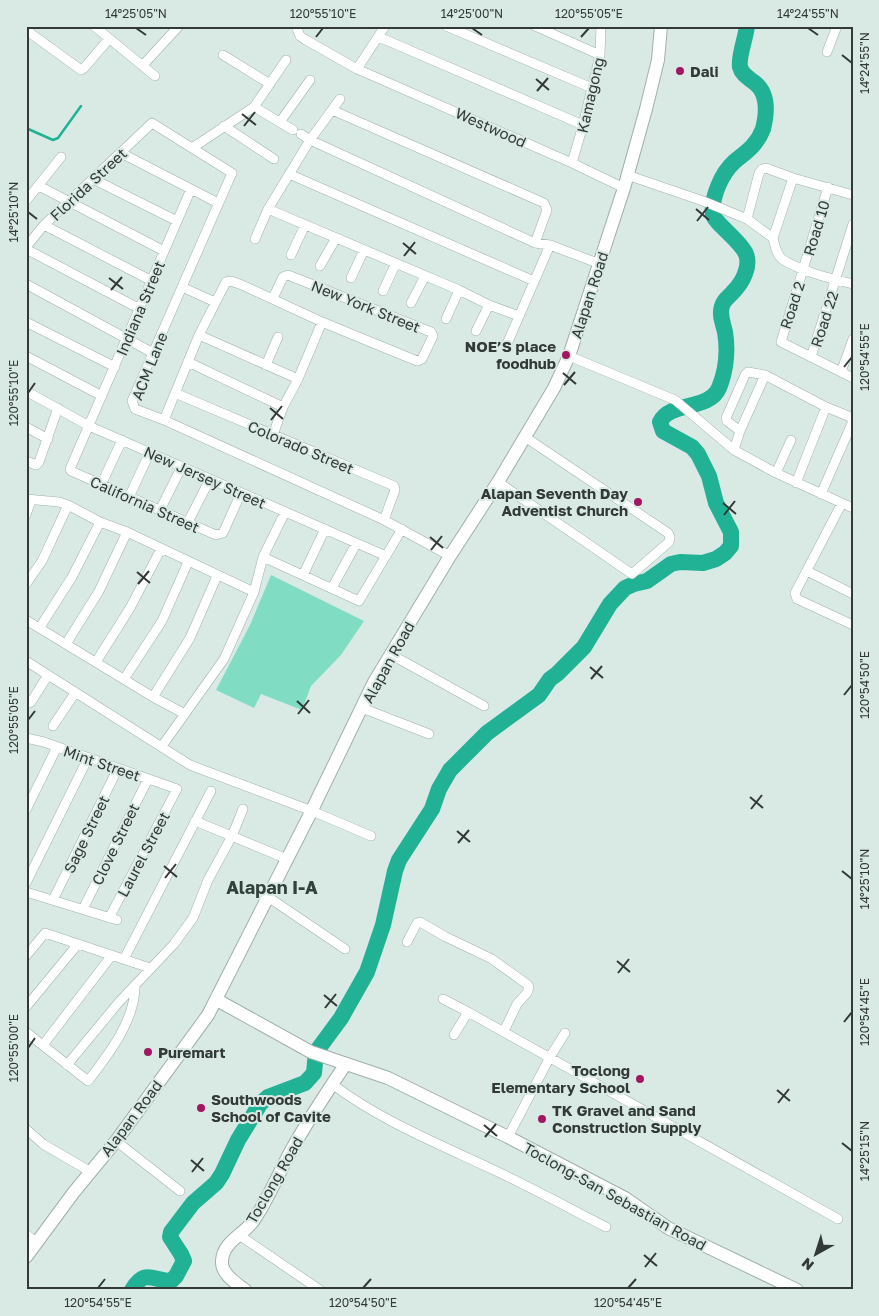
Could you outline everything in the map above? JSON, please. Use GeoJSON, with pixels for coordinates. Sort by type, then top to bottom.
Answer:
{"type":"FeatureCollection","features":[{"type":"Feature","properties":{"kind":"street"},"geometry":{"type":"LineString","coordinates":[[94,26],[155,76]]}},
{"type":"Feature","properties":{"kind":"street","name":"Westwood"},"geometry":{"type":"LineString","coordinates":[[296,26],[300,36],[357,69],[572,163],[626,182],[703,201],[747,219],[773,238]]}},
{"type":"Feature","properties":{"kind":"street"},"geometry":{"type":"LineString","coordinates":[[357,69],[385,26]]}},
{"type":"Feature","properties":{"kind":"street"},"geometry":{"type":"LineString","coordinates":[[446,26],[592,88]]}},
{"type":"Feature","properties":{"kind":"street"},"geometry":{"type":"LineString","coordinates":[[535,26],[600,55]]}},
{"type":"Feature","properties":{"kind":"street","name":"Kamagong"},"geometry":{"type":"LineString","coordinates":[[572,163],[584,125],[600,55],[601,26]]}},
{"type":"Feature","properties":{"kind":"street","name":"Alapan Road"},"geometry":{"type":"LineString","coordinates":[[26,1257],[32,1239],[116,1141],[208,1015],[390,654],[498,482],[554,388],[569,356],[626,182],[658,60],[661,26]]}},
{"type":"Feature","properties":{"kind":"street"},"geometry":{"type":"LineString","coordinates":[[827,52],[837,26]]}},
{"type":"Feature","properties":{"kind":"street"},"geometry":{"type":"LineString","coordinates":[[143,65],[176,27]]}},
{"type":"Feature","properties":{"kind":"street"},"geometry":{"type":"LineString","coordinates":[[26,30],[81,70],[109,38]]}},
{"type":"Feature","properties":{"kind":"street"},"geometry":{"type":"LineString","coordinates":[[378,37],[584,125]]}},
{"type":"Feature","properties":{"kind":"street"},"geometry":{"type":"LineString","coordinates":[[223,55],[270,84]]}},
{"type":"Feature","properties":{"kind":"street"},"geometry":{"type":"LineString","coordinates":[[192,148],[254,108],[286,60]]}},
{"type":"Feature","properties":{"kind":"street"},"geometry":{"type":"LineString","coordinates":[[280,122],[310,80]]}},
{"type":"Feature","properties":{"kind":"street"},"geometry":{"type":"LineString","coordinates":[[255,239],[268,209],[289,174],[310,140],[340,99]]}},
{"type":"Feature","properties":{"kind":"street"},"geometry":{"type":"LineString","coordinates":[[254,108],[292,130]]}},
{"type":"Feature","properties":{"kind":"street"},"geometry":{"type":"LineString","coordinates":[[332,110],[544,203],[547,210],[535,243]]}},
{"type":"Feature","properties":{"kind":"street","name":"ACM Lane"},"geometry":{"type":"LineString","coordinates":[[152,123],[232,172],[132,401],[135,409],[164,420],[384,520],[450,556]]}},
{"type":"Feature","properties":{"kind":"street","name":"Florida Street"},"geometry":{"type":"LineString","coordinates":[[26,248],[44,225],[152,123]]}},
{"type":"Feature","properties":{"kind":"street"},"geometry":{"type":"LineString","coordinates":[[224,126],[274,159]]}},
{"type":"Feature","properties":{"kind":"street"},"geometry":{"type":"LineString","coordinates":[[301,134],[310,140],[535,243],[550,245],[600,264]]}},
{"type":"Feature","properties":{"kind":"street"},"geometry":{"type":"LineString","coordinates":[[121,153],[218,204]]}},
{"type":"Feature","properties":{"kind":"street"},"geometry":{"type":"LineString","coordinates":[[26,201],[61,157]]}},
{"type":"Feature","properties":{"kind":"street"},"geometry":{"type":"LineString","coordinates":[[747,219],[759,173],[762,169],[766,168],[793,178],[853,195]]}},
{"type":"Feature","properties":{"kind":"street"},"geometry":{"type":"LineString","coordinates":[[289,174],[534,281]]}},
{"type":"Feature","properties":{"kind":"street"},"geometry":{"type":"LineString","coordinates":[[793,178],[773,238],[776,250],[781,258],[803,269],[853,284]]}},
{"type":"Feature","properties":{"kind":"street"},"geometry":{"type":"LineString","coordinates":[[93,179],[177,221]]}},
{"type":"Feature","properties":{"kind":"street"},"geometry":{"type":"LineString","coordinates":[[39,186],[164,251]]}},
{"type":"Feature","properties":{"kind":"street","name":"Road 10"},"geometry":{"type":"LineString","coordinates":[[803,269],[828,187]]}},
{"type":"Feature","properties":{"kind":"street","name":"Indiana Street"},"geometry":{"type":"LineString","coordinates":[[89,426],[191,189]]}},
{"type":"Feature","properties":{"kind":"street"},"geometry":{"type":"LineString","coordinates":[[268,209],[459,290],[489,305],[519,316]]}},
{"type":"Feature","properties":{"kind":"street","name":"Road 22"},"geometry":{"type":"LineString","coordinates":[[812,357],[853,224]]}},
{"type":"Feature","properties":{"kind":"street"},"geometry":{"type":"LineString","coordinates":[[44,225],[152,281]]}},
{"type":"Feature","properties":{"kind":"street"},"geometry":{"type":"LineString","coordinates":[[292,255],[304,225]]}},
{"type":"Feature","properties":{"kind":"street"},"geometry":{"type":"LineString","coordinates":[[320,266],[336,238]]}},
{"type":"Feature","properties":{"kind":"street"},"geometry":{"type":"LineString","coordinates":[[507,344],[550,245]]}},
{"type":"Feature","properties":{"kind":"street"},"geometry":{"type":"LineString","coordinates":[[26,248],[140,309]]}},
{"type":"Feature","properties":{"kind":"street"},"geometry":{"type":"LineString","coordinates":[[351,278],[364,250]]}},
{"type":"Feature","properties":{"kind":"street"},"geometry":{"type":"LineString","coordinates":[[383,291],[396,263]]}},
{"type":"Feature","properties":{"kind":"street","name":"Road 2"},"geometry":{"type":"LineString","coordinates":[[803,269],[781,342],[812,357]]}},
{"type":"Feature","properties":{"kind":"street","name":"New York Street"},"geometry":{"type":"LineString","coordinates":[[215,302],[226,282],[231,281],[273,298],[322,322],[417,361],[422,359],[433,336],[431,332],[288,275],[282,277],[273,298]]}},
{"type":"Feature","properties":{"kind":"street"},"geometry":{"type":"LineString","coordinates":[[412,303],[425,276]]}},
{"type":"Feature","properties":{"kind":"street"},"geometry":{"type":"LineString","coordinates":[[26,284],[153,353]]}},
{"type":"Feature","properties":{"kind":"street"},"geometry":{"type":"LineString","coordinates":[[164,420],[199,335],[215,302],[182,287]]}},
{"type":"Feature","properties":{"kind":"street"},"geometry":{"type":"LineString","coordinates":[[446,319],[459,290]]}},
{"type":"Feature","properties":{"kind":"street"},"geometry":{"type":"LineString","coordinates":[[476,331],[489,305]]}},
{"type":"Feature","properties":{"kind":"street"},"geometry":{"type":"LineString","coordinates":[[26,322],[114,367]]}},
{"type":"Feature","properties":{"kind":"street"},"geometry":{"type":"LineString","coordinates":[[273,435],[283,407],[298,379],[322,322]]}},
{"type":"Feature","properties":{"kind":"street"},"geometry":{"type":"LineString","coordinates":[[199,335],[298,379]]}},
{"type":"Feature","properties":{"kind":"street"},"geometry":{"type":"LineString","coordinates":[[266,365],[278,337]]}},
{"type":"Feature","properties":{"kind":"street"},"geometry":{"type":"LineString","coordinates":[[842,372],[853,339]]}},
{"type":"Feature","properties":{"kind":"street"},"geometry":{"type":"LineString","coordinates":[[26,356],[102,396]]}},
{"type":"Feature","properties":{"kind":"street"},"geometry":{"type":"LineString","coordinates":[[569,356],[675,400],[734,450],[796,483],[853,508]]}},
{"type":"Feature","properties":{"kind":"street"},"geometry":{"type":"LineString","coordinates":[[812,357],[853,378]]}},
{"type":"Feature","properties":{"kind":"street"},"geometry":{"type":"LineString","coordinates":[[188,362],[283,407]]}},
{"type":"Feature","properties":{"kind":"street"},"geometry":{"type":"LineString","coordinates":[[740,431],[727,421],[726,418],[744,375],[748,372],[765,375],[853,420],[821,494]]}},
{"type":"Feature","properties":{"kind":"street"},"geometry":{"type":"LineString","coordinates":[[734,450],[740,431],[765,375]]}},
{"type":"Feature","properties":{"kind":"street","name":"New Jersey Street"},"geometry":{"type":"LineString","coordinates":[[26,391],[89,426],[386,556]]}},
{"type":"Feature","properties":{"kind":"street","name":"Colorado Street"},"geometry":{"type":"LineString","coordinates":[[175,393],[394,486],[395,490],[384,520]]}},
{"type":"Feature","properties":{"kind":"street"},"geometry":{"type":"LineString","coordinates":[[796,483],[826,407]]}},
{"type":"Feature","properties":{"kind":"street"},"geometry":{"type":"LineString","coordinates":[[26,461],[36,465],[48,439],[58,408]]}},
{"type":"Feature","properties":{"kind":"street","name":"California Street"},"geometry":{"type":"LineString","coordinates":[[89,426],[70,469],[101,485],[216,535],[220,535],[223,532],[241,493]]}},
{"type":"Feature","properties":{"kind":"street"},"geometry":{"type":"LineString","coordinates":[[26,427],[48,439]]}},
{"type":"Feature","properties":{"kind":"street"},"geometry":{"type":"LineString","coordinates":[[498,482],[632,574],[669,542],[670,537],[668,533],[525,437]]}},
{"type":"Feature","properties":{"kind":"street"},"geometry":{"type":"LineString","coordinates":[[101,485],[122,440]]}},
{"type":"Feature","properties":{"kind":"street"},"geometry":{"type":"LineString","coordinates":[[776,473],[791,440]]}},
{"type":"Feature","properties":{"kind":"street"},"geometry":{"type":"LineString","coordinates":[[129,497],[150,452]]}},
{"type":"Feature","properties":{"kind":"street"},"geometry":{"type":"LineString","coordinates":[[160,510],[182,466]]}},
{"type":"Feature","properties":{"kind":"street"},"geometry":{"type":"LineString","coordinates":[[188,522],[210,479]]}},
{"type":"Feature","properties":{"kind":"street"},"geometry":{"type":"LineString","coordinates":[[26,515],[28,500],[59,502],[68,505],[100,522],[127,532],[254,592]]}},
{"type":"Feature","properties":{"kind":"street"},"geometry":{"type":"LineString","coordinates":[[842,503],[796,592],[798,599],[853,625]]}},
{"type":"Feature","properties":{"kind":"street"},"geometry":{"type":"LineString","coordinates":[[26,584],[42,561],[68,505]]}},
{"type":"Feature","properties":{"kind":"street"},"geometry":{"type":"LineString","coordinates":[[162,746],[224,659],[254,592],[263,557],[285,512]]}},
{"type":"Feature","properties":{"kind":"street"},"geometry":{"type":"LineString","coordinates":[[40,627],[72,577],[100,522]]}},
{"type":"Feature","properties":{"kind":"street"},"geometry":{"type":"LineString","coordinates":[[303,575],[325,529]]}},
{"type":"Feature","properties":{"kind":"street"},"geometry":{"type":"LineString","coordinates":[[263,557],[359,601],[402,529]]}},
{"type":"Feature","properties":{"kind":"street"},"geometry":{"type":"LineString","coordinates":[[66,644],[99,591],[127,532]]}},
{"type":"Feature","properties":{"kind":"street"},"geometry":{"type":"LineString","coordinates":[[332,588],[356,544]]}},
{"type":"Feature","properties":{"kind":"street"},"geometry":{"type":"LineString","coordinates":[[96,662],[130,608],[161,549]]}},
{"type":"Feature","properties":{"kind":"street"},"geometry":{"type":"LineString","coordinates":[[124,679],[162,621],[188,562]]}},
{"type":"Feature","properties":{"kind":"street"},"geometry":{"type":"LineString","coordinates":[[808,571],[853,594]]}},
{"type":"Feature","properties":{"kind":"street"},"geometry":{"type":"LineString","coordinates":[[153,697],[190,638],[217,576]]}},
{"type":"Feature","properties":{"kind":"street"},"geometry":{"type":"LineString","coordinates":[[26,620],[153,697],[185,714]]}},
{"type":"Feature","properties":{"kind":"street"},"geometry":{"type":"LineString","coordinates":[[390,654],[484,706]]}},
{"type":"Feature","properties":{"kind":"street"},"geometry":{"type":"LineString","coordinates":[[26,661],[190,765],[312,811],[371,836]]}},
{"type":"Feature","properties":{"kind":"street"},"geometry":{"type":"LineString","coordinates":[[26,704],[32,702],[48,675]]}},
{"type":"Feature","properties":{"kind":"street"},"geometry":{"type":"LineString","coordinates":[[53,726],[76,692]]}},
{"type":"Feature","properties":{"kind":"street"},"geometry":{"type":"LineString","coordinates":[[362,708],[429,734]]}},
{"type":"Feature","properties":{"kind":"street","name":"Mint Street"},"geometry":{"type":"LineString","coordinates":[[27,740],[88,758],[177,789]]}},
{"type":"Feature","properties":{"kind":"street"},"geometry":{"type":"LineString","coordinates":[[26,810],[57,748]]}},
{"type":"Feature","properties":{"kind":"street"},"geometry":{"type":"LineString","coordinates":[[26,883],[88,758]]}},
{"type":"Feature","properties":{"kind":"street","name":"Sage Street"},"geometry":{"type":"LineString","coordinates":[[53,900],[118,768]]}},
{"type":"Feature","properties":{"kind":"street","name":"Clove Street"},"geometry":{"type":"LineString","coordinates":[[83,909],[148,779]]}},
{"type":"Feature","properties":{"kind":"street","name":"Laurel Street"},"geometry":{"type":"LineString","coordinates":[[83,909],[113,919],[177,789]]}},
{"type":"Feature","properties":{"kind":"street"},"geometry":{"type":"LineString","coordinates":[[124,959],[211,791]]}},
{"type":"Feature","properties":{"kind":"street"},"geometry":{"type":"LineString","coordinates":[[67,1065],[119,1002],[174,944],[192,918],[208,880],[232,836],[244,809]]}},
{"type":"Feature","properties":{"kind":"street"},"geometry":{"type":"LineString","coordinates":[[195,821],[287,859]]}},
{"type":"Feature","properties":{"kind":"street"},"geometry":{"type":"LineString","coordinates":[[26,892],[83,909]]}},
{"type":"Feature","properties":{"kind":"street"},"geometry":{"type":"LineString","coordinates":[[268,897],[345,949]]}},
{"type":"Feature","properties":{"kind":"street"},"geometry":{"type":"LineString","coordinates":[[407,942],[416,923],[420,922],[492,959],[528,985],[527,993],[517,1004],[504,1031]]}},
{"type":"Feature","properties":{"kind":"street"},"geometry":{"type":"LineString","coordinates":[[26,956],[45,933],[150,968]]}},
{"type":"Feature","properties":{"kind":"street"},"geometry":{"type":"LineString","coordinates":[[26,1007],[78,944]]}},
{"type":"Feature","properties":{"kind":"street"},"geometry":{"type":"LineString","coordinates":[[43,1045],[112,955]]}},
{"type":"Feature","properties":{"kind":"street"},"geometry":{"type":"LineString","coordinates":[[26,1032],[88,1081],[103,1062],[123,1028],[134,999],[134,986]]}},
{"type":"Feature","properties":{"kind":"street"},"geometry":{"type":"LineString","coordinates":[[444,999],[838,1219]]}},
{"type":"Feature","properties":{"kind":"street","name":"Toclong-San Sebastian Road"},"geometry":{"type":"LineString","coordinates":[[217,1000],[311,1052],[388,1078],[508,1137],[625,1198],[668,1228],[797,1290]]}},
{"type":"Feature","properties":{"kind":"street"},"geometry":{"type":"LineString","coordinates":[[454,1036],[468,1012]]}},
{"type":"Feature","properties":{"kind":"street"},"geometry":{"type":"LineString","coordinates":[[508,1137],[550,1057],[565,1033]]}},
{"type":"Feature","properties":{"kind":"street","name":"Toclong Road"},"geometry":{"type":"LineString","coordinates":[[245,1290],[227,1275],[221,1264],[224,1251],[239,1234],[254,1222],[292,1149],[345,1065]]}},
{"type":"Feature","properties":{"kind":"street"},"geometry":{"type":"LineString","coordinates":[[332,1084],[354,1100],[406,1129],[510,1178],[606,1227]]}},
{"type":"Feature","properties":{"kind":"street"},"geometry":{"type":"LineString","coordinates":[[26,1129],[43,1144],[91,1172]]}},
{"type":"Feature","properties":{"kind":"street"},"geometry":{"type":"LineString","coordinates":[[116,1141],[180,1191]]}},
{"type":"Feature","properties":{"kind":"street"},"geometry":{"type":"LineString","coordinates":[[239,1234],[320,1290]]}},
{"type":"Feature","properties":{"kind":"green space"},"geometry":{"type":"Polygon","coordinates":[[[271,575],[364,621],[341,655],[311,686],[302,710],[261,694],[254,708],[216,690],[250,625],[271,575]]]}},
{"type":"Feature","properties":{"kind":"waterway"},"geometry":{"type":"LineString","coordinates":[[132,1290],[145,1277],[171,1281],[176,1276],[184,1261],[170,1237],[171,1232],[193,1203],[216,1183],[238,1140],[260,1104],[268,1097],[305,1083],[314,1073],[316,1052],[341,1018],[367,972],[383,925],[399,860],[432,809],[439,789],[450,770],[487,733],[539,695],[550,679],[584,647],[610,604],[625,588],[647,581],[671,564],[680,562],[703,563],[716,559],[731,546],[731,532],[716,503],[709,476],[698,454],[692,447],[663,431],[660,422],[665,415],[672,411],[707,400],[714,395],[719,388],[725,368],[726,339],[721,309],[724,302],[740,284],[745,274],[747,259],[743,249],[714,218],[714,200],[725,172],[761,135],[766,110],[765,98],[760,87],[744,74],[740,67],[740,58],[747,26]]}},
{"type":"Feature","properties":{"kind":"waterway"},"geometry":{"type":"LineString","coordinates":[[26,128],[53,140],[58,138],[81,106]]}},
{"type":"Feature","properties":{"kind":"place","name":"Dali"},"geometry":{"type":"Point","coordinates":[680,71]}},
{"type":"Feature","properties":{"kind":"place","name":"NOE’S place foodhub"},"geometry":{"type":"Point","coordinates":[566,355]}},
{"type":"Feature","properties":{"kind":"place","name":"Alapan Seventh Day Adventist Church"},"geometry":{"type":"Point","coordinates":[638,502]}},
{"type":"Feature","properties":{"kind":"place","name":"Puremart"},"geometry":{"type":"Point","coordinates":[148,1052]}},
{"type":"Feature","properties":{"kind":"place","name":"Toclong Elementary School"},"geometry":{"type":"Point","coordinates":[640,1079]}},
{"type":"Feature","properties":{"kind":"place","name":"Southwoods School of Cavite"},"geometry":{"type":"Point","coordinates":[201,1108]}},
{"type":"Feature","properties":{"kind":"place","name":"TK Gravel and Sand Construction Supply"},"geometry":{"type":"Point","coordinates":[542,1119]}},
{"type":"Feature","properties":{"kind":"district","name":"Alapan I-A"},"geometry":{"type":"Point","coordinates":[272,887]}}]}
